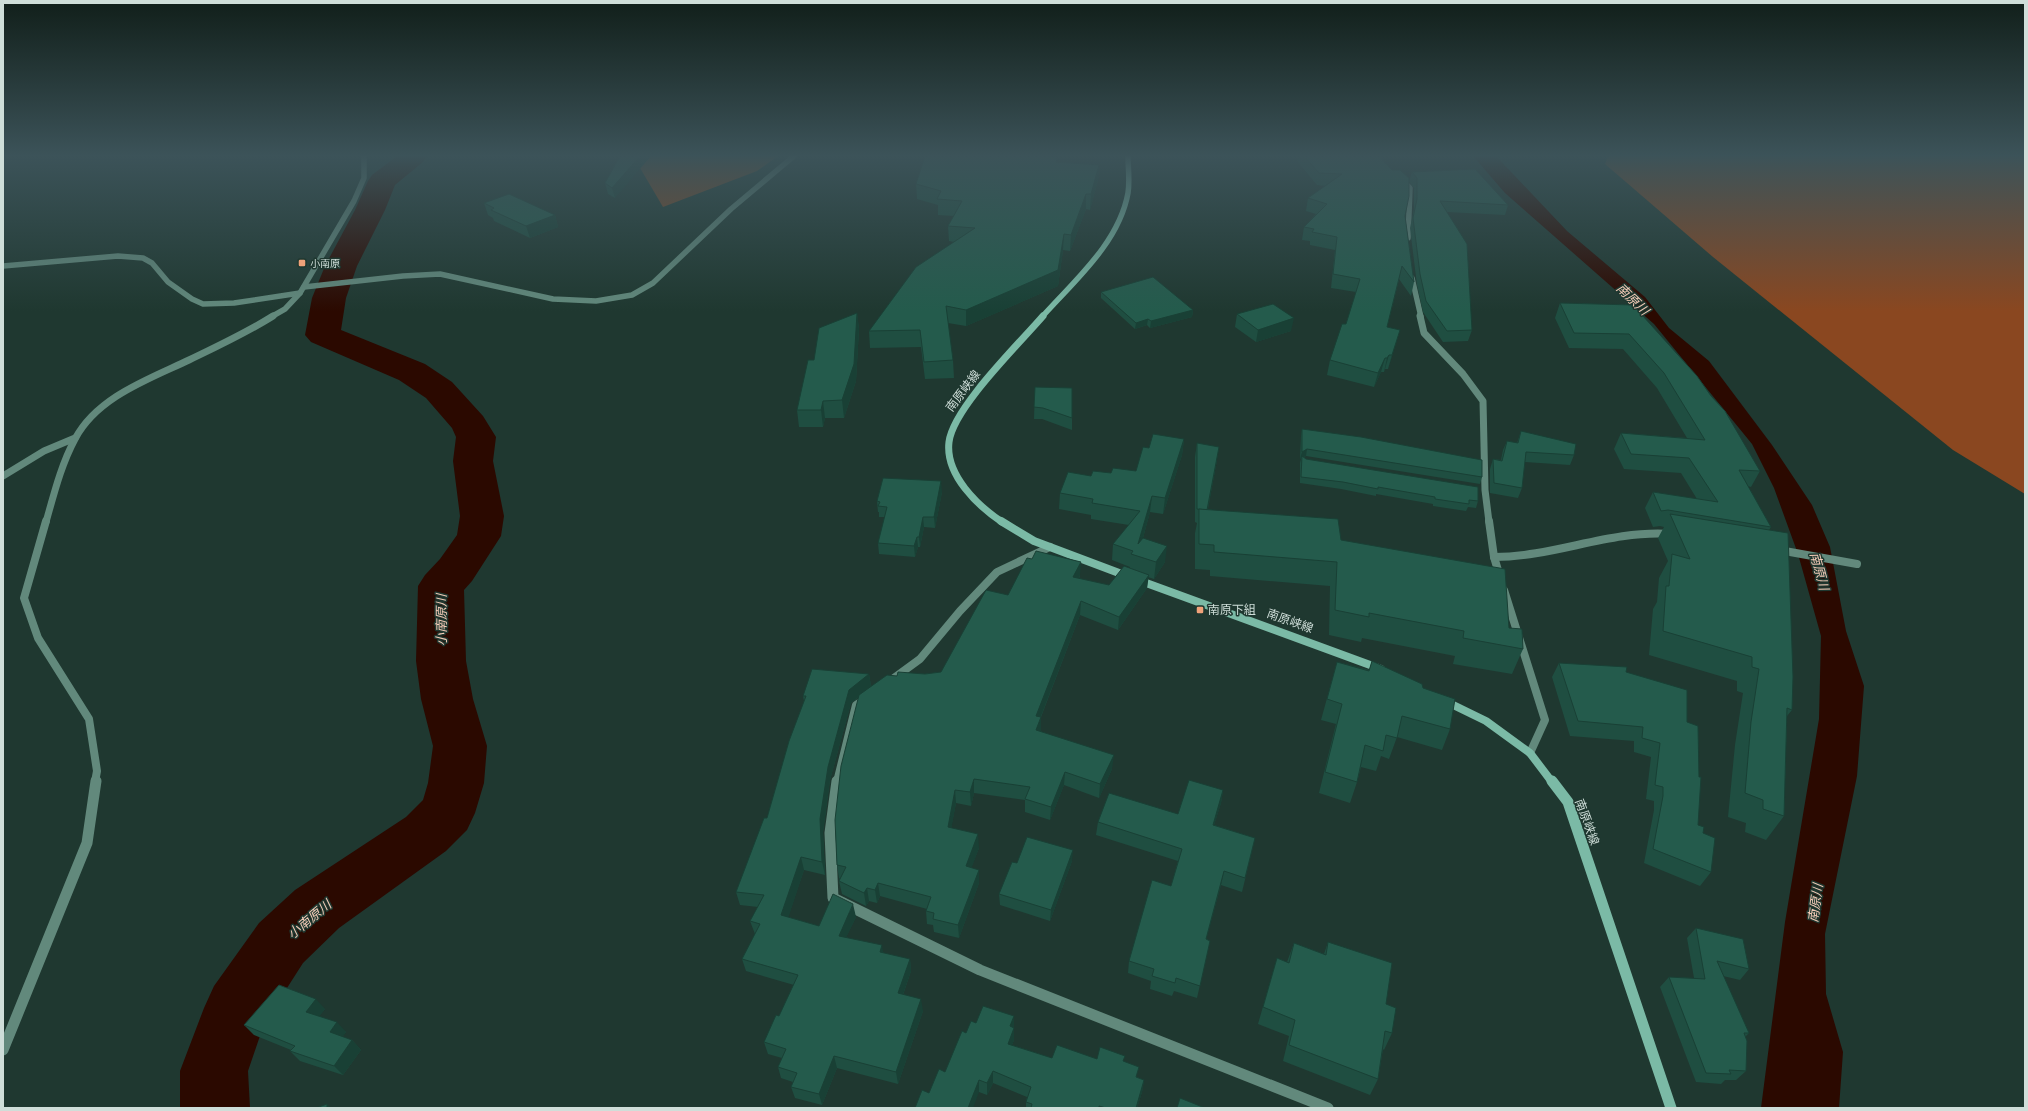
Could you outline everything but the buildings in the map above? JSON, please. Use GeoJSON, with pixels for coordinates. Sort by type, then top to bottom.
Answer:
{"type":"FeatureCollection","features":[{"type":"Feature","properties":{"kind":"main road","name":"南原峡線"},"geometry":{"type":"LineString","coordinates":[[1124,208],[1121,217],[1102,249],[974,395],[957,417],[949,443],[953,468],[970,496],[999,522],[1050,547],[1370,663],[1390,674]]}},
{"type":"Feature","properties":{"kind":"main road","name":"南原峡線"},"geometry":{"type":"LineString","coordinates":[[1438,697],[1486,721],[1530,753],[1568,802],[1671,1108]]}},
{"type":"Feature","properties":{"kind":"street"},"geometry":{"type":"LineString","coordinates":[[3,1050],[87,843],[97,772],[89,719],[38,638],[24,598],[62,468],[75,438],[94,413],[129,388],[246,333],[285,309],[302,290],[349,208]]}},
{"type":"Feature","properties":{"kind":"street"},"geometry":{"type":"LineString","coordinates":[[3,266],[124,257],[143,258],[152,263],[168,282],[192,299],[203,304],[234,303],[302,290],[321,284],[440,274],[553,299],[596,301],[632,295],[653,283],[732,208]]}},
{"type":"Feature","properties":{"kind":"street"},"geometry":{"type":"LineString","coordinates":[[1409,250],[1406,228],[1410,208]]}},
{"type":"Feature","properties":{"kind":"street"},"geometry":{"type":"LineString","coordinates":[[1411,272],[1424,333],[1463,374],[1483,401],[1482,489],[1494,557],[1545,720],[1530,753]]}},
{"type":"Feature","properties":{"kind":"street"},"geometry":{"type":"LineString","coordinates":[[3,476],[44,451],[75,438]]}},
{"type":"Feature","properties":{"kind":"street"},"geometry":{"type":"LineString","coordinates":[[1494,557],[1510,559],[1556,552],[1596,540],[1653,532],[1676,535]]}},
{"type":"Feature","properties":{"kind":"street"},"geometry":{"type":"LineString","coordinates":[[888,682],[920,659],[960,611],[997,572],[1050,547]]}},
{"type":"Feature","properties":{"kind":"street"},"geometry":{"type":"LineString","coordinates":[[1778,549],[1857,564]]}},
{"type":"Feature","properties":{"kind":"street"},"geometry":{"type":"LineString","coordinates":[[875,691],[856,705],[838,776],[830,832],[833,898],[980,970],[1328,1108]]}},
{"type":"Feature","properties":{"kind":"shaded area"},"geometry":{"type":"Polygon","coordinates":[[[1656,208],[2025,208],[2025,494],[1953,450],[1713,257],[1656,208]]]}},
{"type":"Feature","properties":{"kind":"water","name":"南原川"},"geometry":{"type":"Polygon","coordinates":[[[1522,208],[1545,208],[1567,231],[1645,297],[1669,328],[1709,361],[1772,445],[1812,505],[1830,547],[1846,631],[1864,686],[1857,776],[1825,934],[1826,994],[1843,1052],[1839,1108],[1761,1108],[1785,922],[1819,719],[1821,636],[1798,554],[1774,488],[1752,444],[1654,324],[1522,208]]]}},
{"type":"Feature","properties":{"kind":"waterway","name":"小南原川"},"geometry":{"type":"LineString","coordinates":[[215,1108],[214,1071],[237,1008],[281,943],[317,909],[426,834],[447,813],[456,783],[460,746],[447,699],[441,661],[441,586],[456,570],[479,536],[482,516],[473,461],[476,437],[469,424],[439,390],[412,372],[323,335],[329,298],[341,266],[371,208]]}},
{"type":"Feature","properties":{"kind":"place","name":"小南原"},"geometry":{"type":"Point","coordinates":[302,263]}},
{"type":"Feature","properties":{"kind":"place","name":"南原下組"},"geometry":{"type":"Point","coordinates":[1200,610]}}]}
